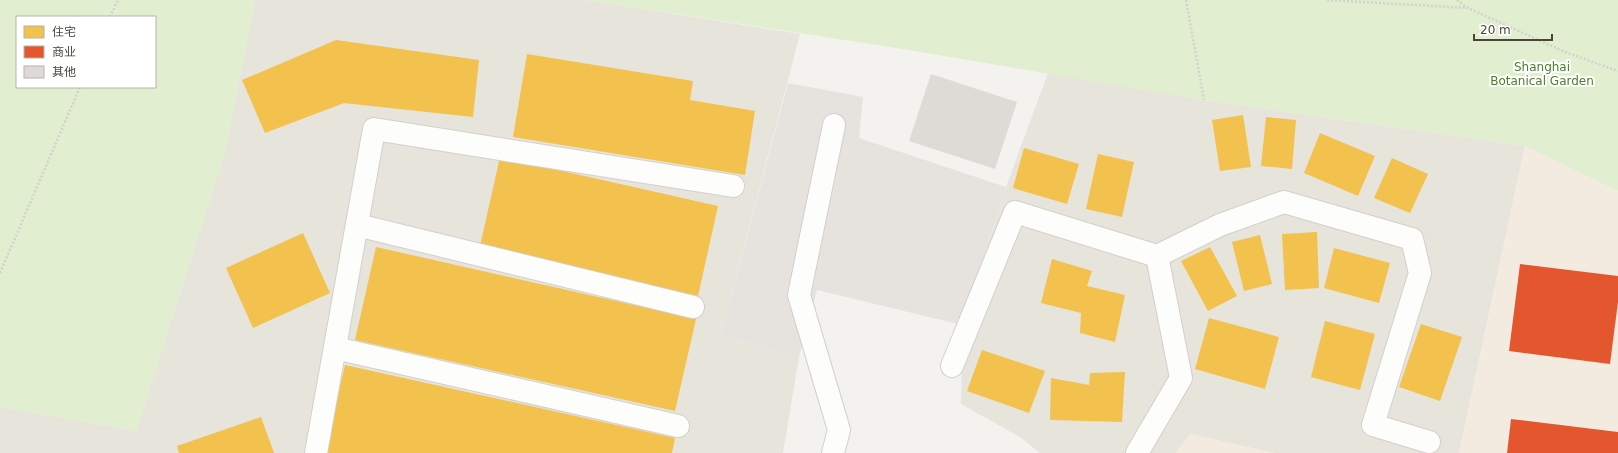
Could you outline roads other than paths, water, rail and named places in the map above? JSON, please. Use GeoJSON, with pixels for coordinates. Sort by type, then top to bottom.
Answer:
{"type":"FeatureCollection","features":[{"type":"Feature","properties":{"kind":"street"},"geometry":{"type":"LineString","coordinates":[[833,453],[839,430],[799,295],[834,125]]}},
{"type":"Feature","properties":{"kind":"street"},"geometry":{"type":"LineString","coordinates":[[316,453],[374,129],[733,186]]}},
{"type":"Feature","properties":{"kind":"street"},"geometry":{"type":"LineString","coordinates":[[952,366],[1015,212],[1157,256],[1220,225],[1284,202],[1412,239],[1420,273],[1373,425],[1429,442]]}},
{"type":"Feature","properties":{"kind":"street"},"geometry":{"type":"LineString","coordinates":[[357,225],[694,307]]}},
{"type":"Feature","properties":{"kind":"street"},"geometry":{"type":"LineString","coordinates":[[1137,453],[1181,378],[1157,256]]}},
{"type":"Feature","properties":{"kind":"street"},"geometry":{"type":"LineString","coordinates":[[335,348],[678,426]]}},
{"type":"Feature","properties":{"kind":"park label","name":"Shanghai Botanical Garden"},"geometry":{"type":"Point","coordinates":[1542,74]}}]}
